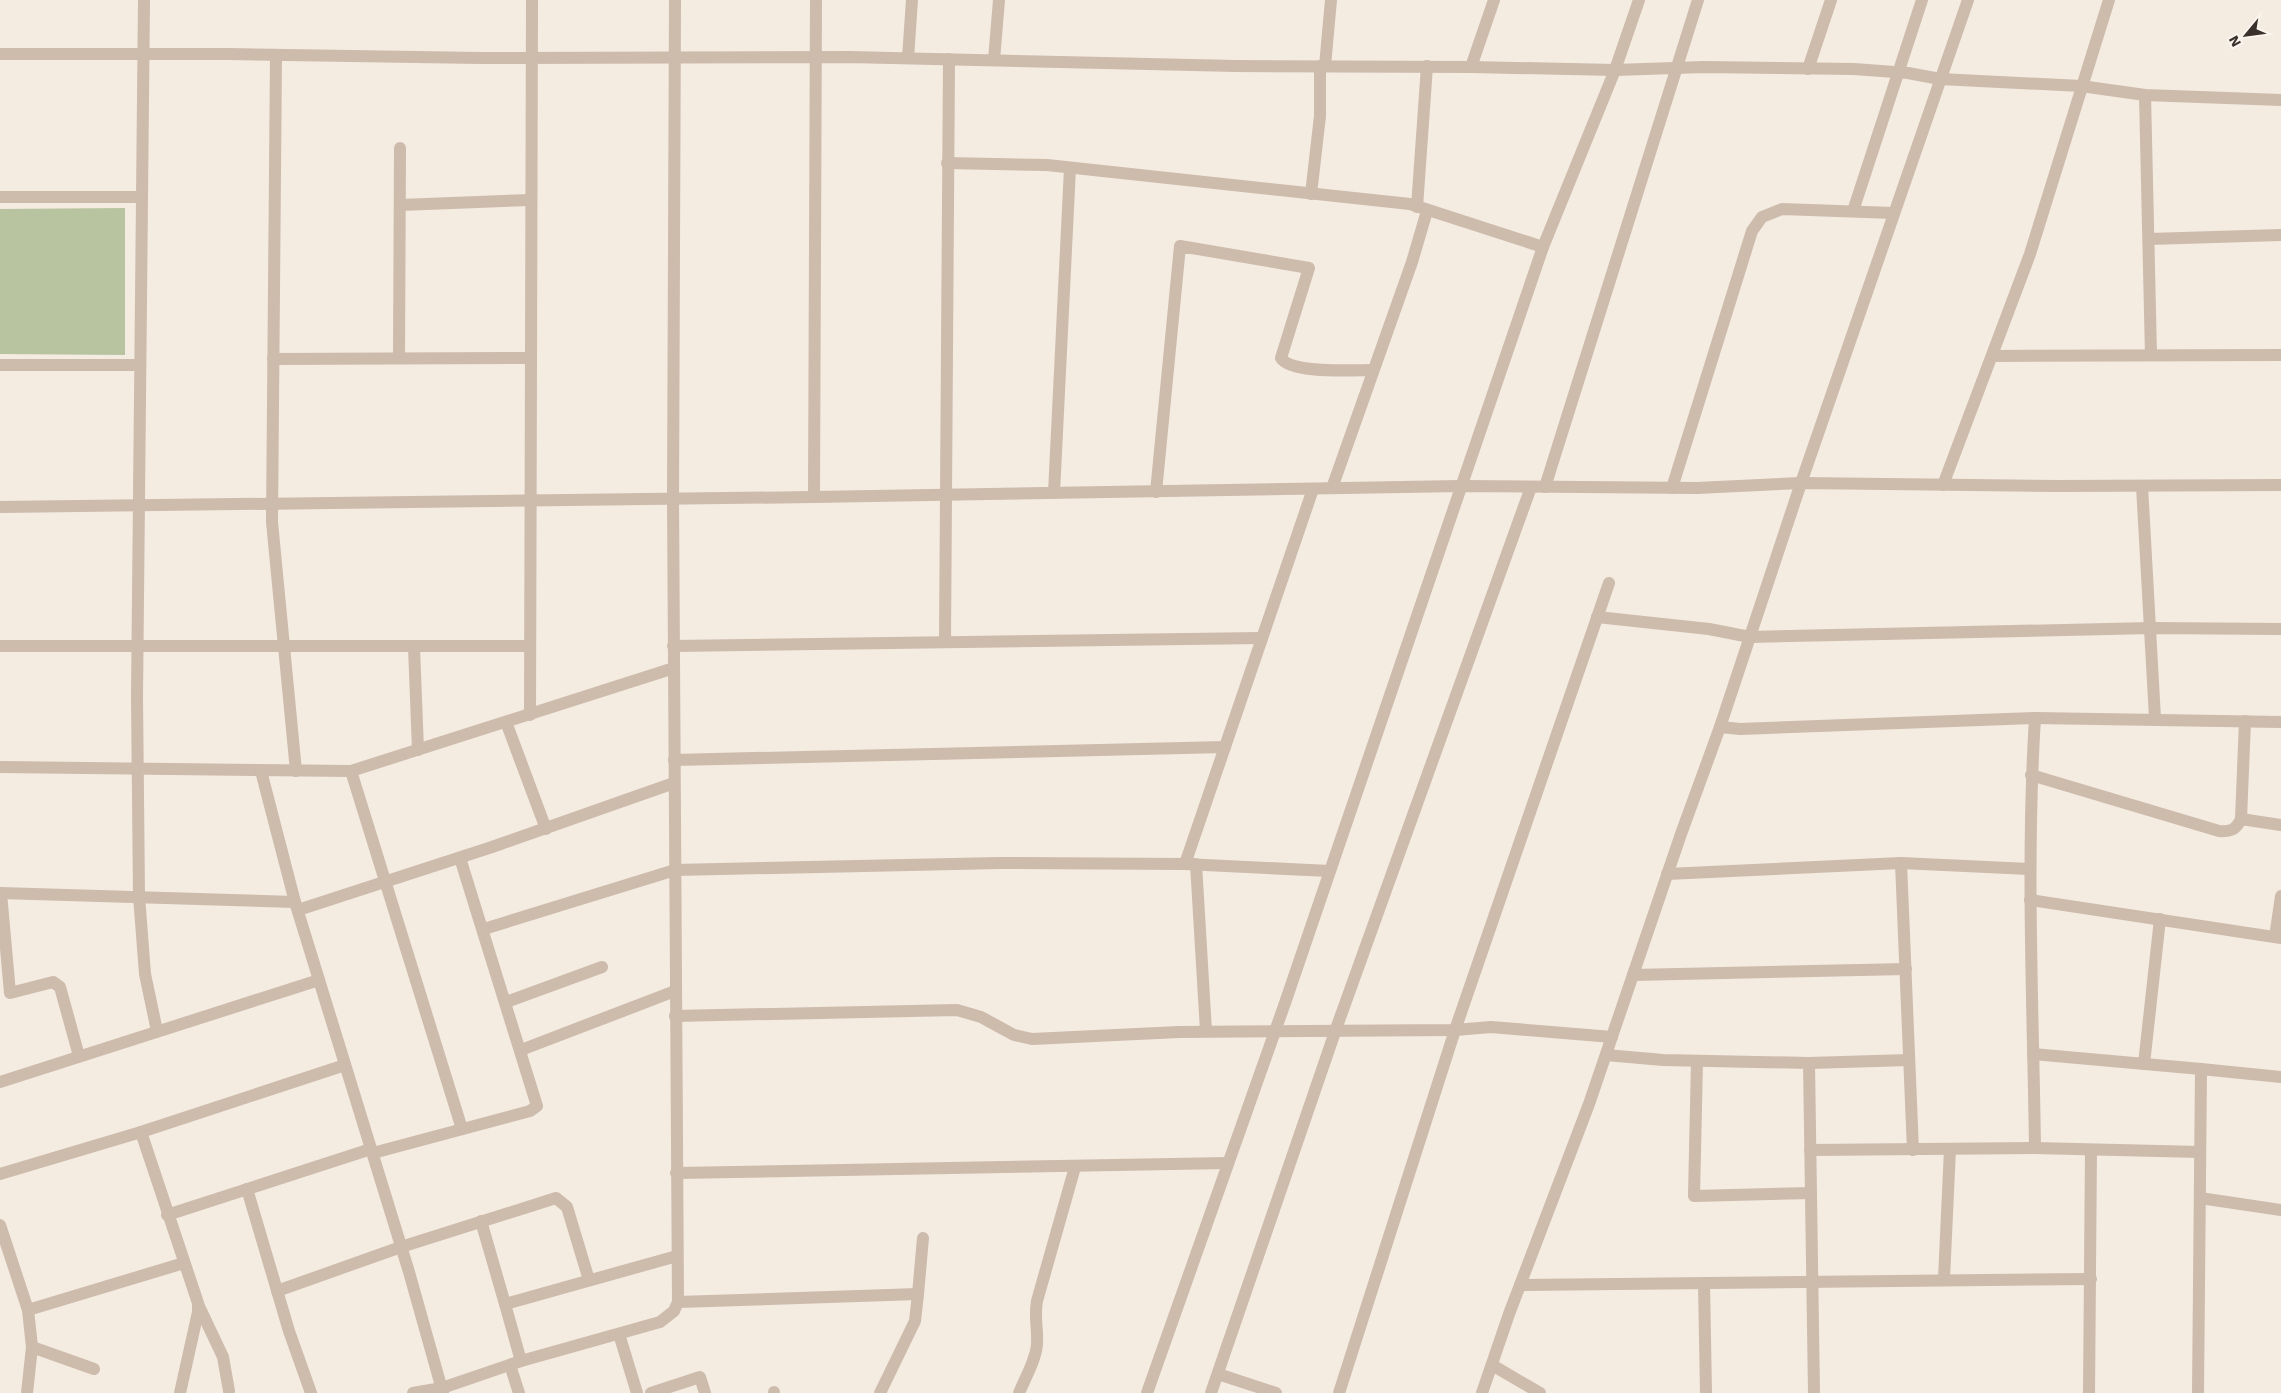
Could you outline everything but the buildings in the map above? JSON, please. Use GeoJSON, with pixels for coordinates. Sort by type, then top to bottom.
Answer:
{"type":"FeatureCollection","features":[{"type":"Feature","properties":{"kind":"street"},"geometry":{"type":"LineString","coordinates":[[144,0],[141,197],[141,504],[138,647],[139,896],[145,974],[157,1031]]}},
{"type":"Feature","properties":{"kind":"street"},"geometry":{"type":"LineString","coordinates":[[530,715],[532,0]]}},
{"type":"Feature","properties":{"kind":"street"},"geometry":{"type":"LineString","coordinates":[[413,1393],[442,1390],[515,1363],[660,1322],[674,1311],[678,1302],[673,646],[675,0]]}},
{"type":"Feature","properties":{"kind":"street"},"geometry":{"type":"LineString","coordinates":[[814,497],[816,0]]}},
{"type":"Feature","properties":{"kind":"street"},"geometry":{"type":"LineString","coordinates":[[908,58],[912,0]]}},
{"type":"Feature","properties":{"kind":"street"},"geometry":{"type":"LineString","coordinates":[[994,60],[999,0]]}},
{"type":"Feature","properties":{"kind":"street"},"geometry":{"type":"LineString","coordinates":[[1311,194],[1320,116],[1322,66],[1331,0]]}},
{"type":"Feature","properties":{"kind":"street"},"geometry":{"type":"LineString","coordinates":[[1471,67],[1494,0]]}},
{"type":"Feature","properties":{"kind":"street"},"geometry":{"type":"LineString","coordinates":[[1147,1393],[1330,871],[1543,247],[1615,70],[1639,0]]}},
{"type":"Feature","properties":{"kind":"street"},"geometry":{"type":"LineString","coordinates":[[1545,487],[1698,0]]}},
{"type":"Feature","properties":{"kind":"street"},"geometry":{"type":"LineString","coordinates":[[1808,68],[1831,0]]}},
{"type":"Feature","properties":{"kind":"street"},"geometry":{"type":"LineString","coordinates":[[1852,212],[1922,0]]}},
{"type":"Feature","properties":{"kind":"street"},"geometry":{"type":"LineString","coordinates":[[1482,1393],[1612,1037],[1667,874],[1720,727],[1893,213],[1968,0]]}},
{"type":"Feature","properties":{"kind":"street"},"geometry":{"type":"LineString","coordinates":[[1943,485],[2030,254],[2109,0]]}},
{"type":"Feature","properties":{"kind":"street"},"geometry":{"type":"LineString","coordinates":[[0,54],[533,58],[816,57],[1615,70],[1677,70],[1704,67],[1808,68],[1898,72],[1940,79],[2081,86],[2145,95],[2281,100]]}},
{"type":"Feature","properties":{"kind":"street"},"geometry":{"type":"LineString","coordinates":[[276,55],[272,503],[283,648],[296,771]]}},
{"type":"Feature","properties":{"kind":"street"},"geometry":{"type":"LineString","coordinates":[[945,641],[949,59]]}},
{"type":"Feature","properties":{"kind":"street"},"geometry":{"type":"LineString","coordinates":[[1332,488],[1372,370],[1412,262],[1422,209],[1427,66]]}},
{"type":"Feature","properties":{"kind":"street"},"geometry":{"type":"LineString","coordinates":[[2145,95],[2151,355]]}},
{"type":"Feature","properties":{"kind":"street"},"geometry":{"type":"LineString","coordinates":[[399,358],[400,148]]}},
{"type":"Feature","properties":{"kind":"street"},"geometry":{"type":"LineString","coordinates":[[947,163],[1070,168],[1410,204],[1543,247]]}},
{"type":"Feature","properties":{"kind":"street"},"geometry":{"type":"LineString","coordinates":[[1054,493],[1070,168]]}},
{"type":"Feature","properties":{"kind":"street"},"geometry":{"type":"LineString","coordinates":[[0,196],[141,197]]}},
{"type":"Feature","properties":{"kind":"street"},"geometry":{"type":"LineString","coordinates":[[400,205],[530,200]]}},
{"type":"Feature","properties":{"kind":"street"},"geometry":{"type":"LineString","coordinates":[[1672,488],[1752,231],[1762,216],[1782,209],[1893,213]]}},
{"type":"Feature","properties":{"kind":"street"},"geometry":{"type":"LineString","coordinates":[[2149,239],[2281,236]]}},
{"type":"Feature","properties":{"kind":"street"},"geometry":{"type":"LineString","coordinates":[[1156,492],[1180,246],[1309,268],[1282,348],[1281,358],[1284,364],[1298,368],[1372,370]]}},
{"type":"Feature","properties":{"kind":"street"},"geometry":{"type":"LineString","coordinates":[[1992,356],[2281,355]]}},
{"type":"Feature","properties":{"kind":"street"},"geometry":{"type":"LineString","coordinates":[[273,358],[530,358]]}},
{"type":"Feature","properties":{"kind":"street"},"geometry":{"type":"LineString","coordinates":[[0,365],[140,365]]}},
{"type":"Feature","properties":{"kind":"street"},"geometry":{"type":"LineString","coordinates":[[0,507],[814,497],[1461,486],[1672,488],[1801,482],[2142,486],[2281,484]]}},
{"type":"Feature","properties":{"kind":"street"},"geometry":{"type":"LineString","coordinates":[[2142,486],[2155,718]]}},
{"type":"Feature","properties":{"kind":"street"},"geometry":{"type":"LineString","coordinates":[[1211,1393],[1336,1029],[1530,487]]}},
{"type":"Feature","properties":{"kind":"street"},"geometry":{"type":"LineString","coordinates":[[1206,1031],[1190,864],[1225,747],[1313,489]]}},
{"type":"Feature","properties":{"kind":"street"},"geometry":{"type":"LineString","coordinates":[[1339,1393],[1455,1030],[1609,583]]}},
{"type":"Feature","properties":{"kind":"street"},"geometry":{"type":"LineString","coordinates":[[1597,617],[1699,628],[1750,637],[2151,628],[2281,629]]}},
{"type":"Feature","properties":{"kind":"street"},"geometry":{"type":"LineString","coordinates":[[673,646],[1262,638]]}},
{"type":"Feature","properties":{"kind":"street"},"geometry":{"type":"LineString","coordinates":[[0,646],[283,648],[530,646]]}},
{"type":"Feature","properties":{"kind":"street"},"geometry":{"type":"LineString","coordinates":[[414,647],[418,750]]}},
{"type":"Feature","properties":{"kind":"street"},"geometry":{"type":"LineString","coordinates":[[0,767],[351,771],[674,668]]}},
{"type":"Feature","properties":{"kind":"street"},"geometry":{"type":"LineString","coordinates":[[1720,727],[1759,728],[2035,718],[2155,718],[2281,722]]}},
{"type":"Feature","properties":{"kind":"street"},"geometry":{"type":"LineString","coordinates":[[2034,1148],[2029,869],[2031,775],[2035,718]]}},
{"type":"Feature","properties":{"kind":"street"},"geometry":{"type":"LineString","coordinates":[[2031,775],[2219,831],[2229,832],[2237,827],[2241,819],[2245,721]]}},
{"type":"Feature","properties":{"kind":"street"},"geometry":{"type":"LineString","coordinates":[[506,722],[546,828]]}},
{"type":"Feature","properties":{"kind":"street"},"geometry":{"type":"LineString","coordinates":[[674,760],[1225,747]]}},
{"type":"Feature","properties":{"kind":"street"},"geometry":{"type":"LineString","coordinates":[[261,771],[296,906],[401,1247],[442,1390]]}},
{"type":"Feature","properties":{"kind":"street"},"geometry":{"type":"LineString","coordinates":[[351,771],[462,1129]]}},
{"type":"Feature","properties":{"kind":"street"},"geometry":{"type":"LineString","coordinates":[[79,1056],[60,987],[53,982],[10,993],[1,893],[139,896],[296,906],[384,882],[460,858],[674,783]]}},
{"type":"Feature","properties":{"kind":"street"},"geometry":{"type":"LineString","coordinates":[[2241,819],[2281,825]]}},
{"type":"Feature","properties":{"kind":"street"},"geometry":{"type":"LineString","coordinates":[[166,1215],[372,1151],[530,1111],[537,1106],[484,929],[460,858]]}},
{"type":"Feature","properties":{"kind":"street"},"geometry":{"type":"LineString","coordinates":[[484,929],[675,870],[1000,863],[1190,864],[1330,871]]}},
{"type":"Feature","properties":{"kind":"street"},"geometry":{"type":"LineString","coordinates":[[1667,874],[1901,864],[2029,869]]}},
{"type":"Feature","properties":{"kind":"street"},"geometry":{"type":"LineString","coordinates":[[1901,864],[1913,1150]]}},
{"type":"Feature","properties":{"kind":"street"},"geometry":{"type":"LineString","coordinates":[[2030,900],[2278,937],[2281,896]]}},
{"type":"Feature","properties":{"kind":"street"},"geometry":{"type":"LineString","coordinates":[[2144,1064],[2160,919]]}},
{"type":"Feature","properties":{"kind":"street"},"geometry":{"type":"LineString","coordinates":[[506,1002],[602,968]]}},
{"type":"Feature","properties":{"kind":"street"},"geometry":{"type":"LineString","coordinates":[[1633,975],[1906,969]]}},
{"type":"Feature","properties":{"kind":"street"},"geometry":{"type":"LineString","coordinates":[[0,1082],[319,980]]}},
{"type":"Feature","properties":{"kind":"street"},"geometry":{"type":"LineString","coordinates":[[521,1050],[676,991]]}},
{"type":"Feature","properties":{"kind":"street"},"geometry":{"type":"LineString","coordinates":[[676,1016],[958,1010],[982,1017],[1014,1035],[1032,1039],[1206,1031],[1455,1030],[1490,1027],[1612,1037]]}},
{"type":"Feature","properties":{"kind":"street"},"geometry":{"type":"LineString","coordinates":[[1606,1054],[1696,1061],[1808,1063],[1910,1060]]}},
{"type":"Feature","properties":{"kind":"street"},"geometry":{"type":"LineString","coordinates":[[2033,1054],[2281,1077]]}},
{"type":"Feature","properties":{"kind":"street"},"geometry":{"type":"LineString","coordinates":[[1696,1061],[1694,1196],[1811,1193]]}},
{"type":"Feature","properties":{"kind":"street"},"geometry":{"type":"LineString","coordinates":[[1808,1063],[1814,1393]]}},
{"type":"Feature","properties":{"kind":"street"},"geometry":{"type":"LineString","coordinates":[[0,1174],[140,1132],[345,1065]]}},
{"type":"Feature","properties":{"kind":"street"},"geometry":{"type":"LineString","coordinates":[[2198,1393],[2201,1069]]}},
{"type":"Feature","properties":{"kind":"street"},"geometry":{"type":"LineString","coordinates":[[140,1132],[166,1215],[198,1303],[224,1357],[229,1391]]}},
{"type":"Feature","properties":{"kind":"street"},"geometry":{"type":"LineString","coordinates":[[1810,1150],[2034,1148],[2200,1152]]}},
{"type":"Feature","properties":{"kind":"street"},"geometry":{"type":"LineString","coordinates":[[1944,1280],[1950,1149]]}},
{"type":"Feature","properties":{"kind":"street"},"geometry":{"type":"LineString","coordinates":[[2089,1393],[2091,1150]]}},
{"type":"Feature","properties":{"kind":"street"},"geometry":{"type":"LineString","coordinates":[[676,1173],[1228,1163]]}},
{"type":"Feature","properties":{"kind":"street"},"geometry":{"type":"LineString","coordinates":[[1019,1393],[1035,1355],[1037,1345],[1034,1318],[1075,1167]]}},
{"type":"Feature","properties":{"kind":"street"},"geometry":{"type":"LineString","coordinates":[[246,1190],[311,1393]]}},
{"type":"Feature","properties":{"kind":"street"},"geometry":{"type":"LineString","coordinates":[[277,1291],[401,1247],[547,1199],[556,1198],[567,1208],[590,1280]]}},
{"type":"Feature","properties":{"kind":"street"},"geometry":{"type":"LineString","coordinates":[[2200,1198],[2281,1210]]}},
{"type":"Feature","properties":{"kind":"street"},"geometry":{"type":"LineString","coordinates":[[481,1221],[505,1304],[519,1393]]}},
{"type":"Feature","properties":{"kind":"street"},"geometry":{"type":"LineString","coordinates":[[0,1225],[28,1310],[32,1347],[27,1393]]}},
{"type":"Feature","properties":{"kind":"street"},"geometry":{"type":"LineString","coordinates":[[880,1393],[914,1321],[924,1238]]}},
{"type":"Feature","properties":{"kind":"street"},"geometry":{"type":"LineString","coordinates":[[505,1304],[678,1256]]}},
{"type":"Feature","properties":{"kind":"street"},"geometry":{"type":"LineString","coordinates":[[28,1310],[184,1263]]}},
{"type":"Feature","properties":{"kind":"street"},"geometry":{"type":"LineString","coordinates":[[1520,1285],[2090,1279]]}},
{"type":"Feature","properties":{"kind":"street"},"geometry":{"type":"LineString","coordinates":[[1704,1283],[1706,1393]]}},
{"type":"Feature","properties":{"kind":"street"},"geometry":{"type":"LineString","coordinates":[[678,1302],[918,1294]]}},
{"type":"Feature","properties":{"kind":"street"},"geometry":{"type":"LineString","coordinates":[[180,1393],[198,1312],[198,1303]]}},
{"type":"Feature","properties":{"kind":"street"},"geometry":{"type":"LineString","coordinates":[[619,1334],[637,1393]]}},
{"type":"Feature","properties":{"kind":"street"},"geometry":{"type":"LineString","coordinates":[[32,1347],[94,1369]]}},
{"type":"Feature","properties":{"kind":"street"},"geometry":{"type":"LineString","coordinates":[[1492,1364],[1540,1393]]}},
{"type":"Feature","properties":{"kind":"street"},"geometry":{"type":"LineString","coordinates":[[1218,1374],[1276,1393]]}},
{"type":"Feature","properties":{"kind":"street"},"geometry":{"type":"LineString","coordinates":[[651,1393],[700,1377],[705,1393]]}},
{"type":"Feature","properties":{"kind":"green space"},"geometry":{"type":"Polygon","coordinates":[[[125,208],[125,355],[0,354],[0,209],[125,208]]]}}]}
